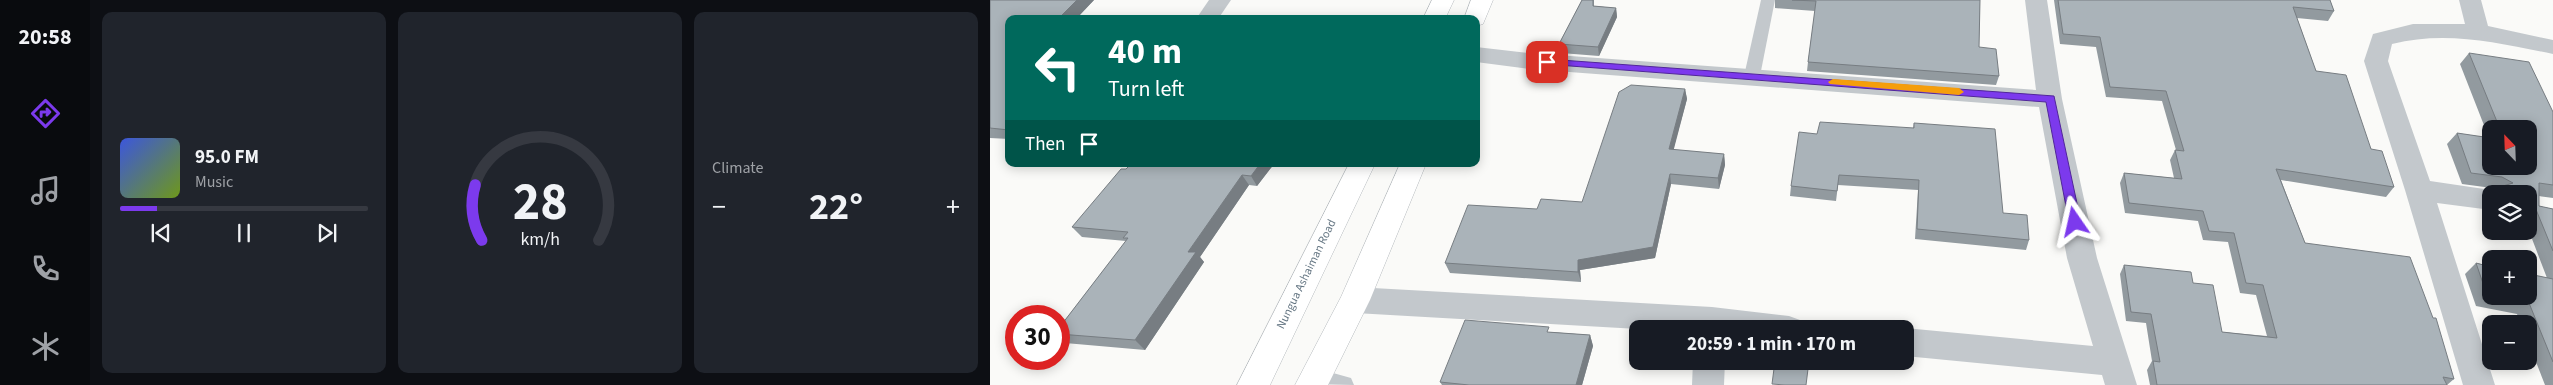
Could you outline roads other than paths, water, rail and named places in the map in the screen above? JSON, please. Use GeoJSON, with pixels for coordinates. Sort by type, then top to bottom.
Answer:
{"type":"FeatureCollection","features":[{"type":"Feature","properties":{"kind":"main road"},"geometry":{"type":"LineString","coordinates":[[1436,15],[1443,0]]}},
{"type":"Feature","properties":{"kind":"main road"},"geometry":{"type":"LineString","coordinates":[[1476,15],[1482,0]]}},
{"type":"Feature","properties":{"kind":"main road","name":"Nungua Ashaiman Road"},"geometry":{"type":"LineString","coordinates":[[1253,385],[1361,167]]}},
{"type":"Feature","properties":{"kind":"main road"},"geometry":{"type":"LineString","coordinates":[[1313,381],[1355,300],[1412,167]]}},
{"type":"Feature","properties":{"kind":"street"},"geometry":{"type":"LineString","coordinates":[[1210,15],[1220,0]]}},
{"type":"Feature","properties":{"kind":"street"},"geometry":{"type":"LineString","coordinates":[[1914,343],[2118,374],[2082,258],[2050,99],[2036,0]]}},
{"type":"Feature","properties":{"kind":"street"},"geometry":{"type":"LineString","coordinates":[[2470,0],[2478,30]]}},
{"type":"Feature","properties":{"kind":"street"},"geometry":{"type":"LineString","coordinates":[[2479,385],[2420,190],[2376,62],[2381,39],[2414,31],[2478,30],[2553,47]]}},
{"type":"Feature","properties":{"kind":"street"},"geometry":{"type":"LineString","coordinates":[[1480,55],[1529,61],[2050,99]]}},
{"type":"Feature","properties":{"kind":"street"},"geometry":{"type":"LineString","coordinates":[[2420,190],[2482,199]]}},
{"type":"Feature","properties":{"kind":"street"},"geometry":{"type":"LineString","coordinates":[[1355,300],[1652,320]]}},
{"type":"Feature","properties":{"kind":"street"},"geometry":{"type":"LineString","coordinates":[[1708,385],[1709,370]]}},
{"type":"Feature","properties":{"kind":"lane"},"geometry":{"type":"LineString","coordinates":[[1752,76],[1768,0]]}},
{"type":"Feature","properties":{"kind":"lane"},"geometry":{"type":"LineString","coordinates":[[1313,381],[1344,385]]}}]}
